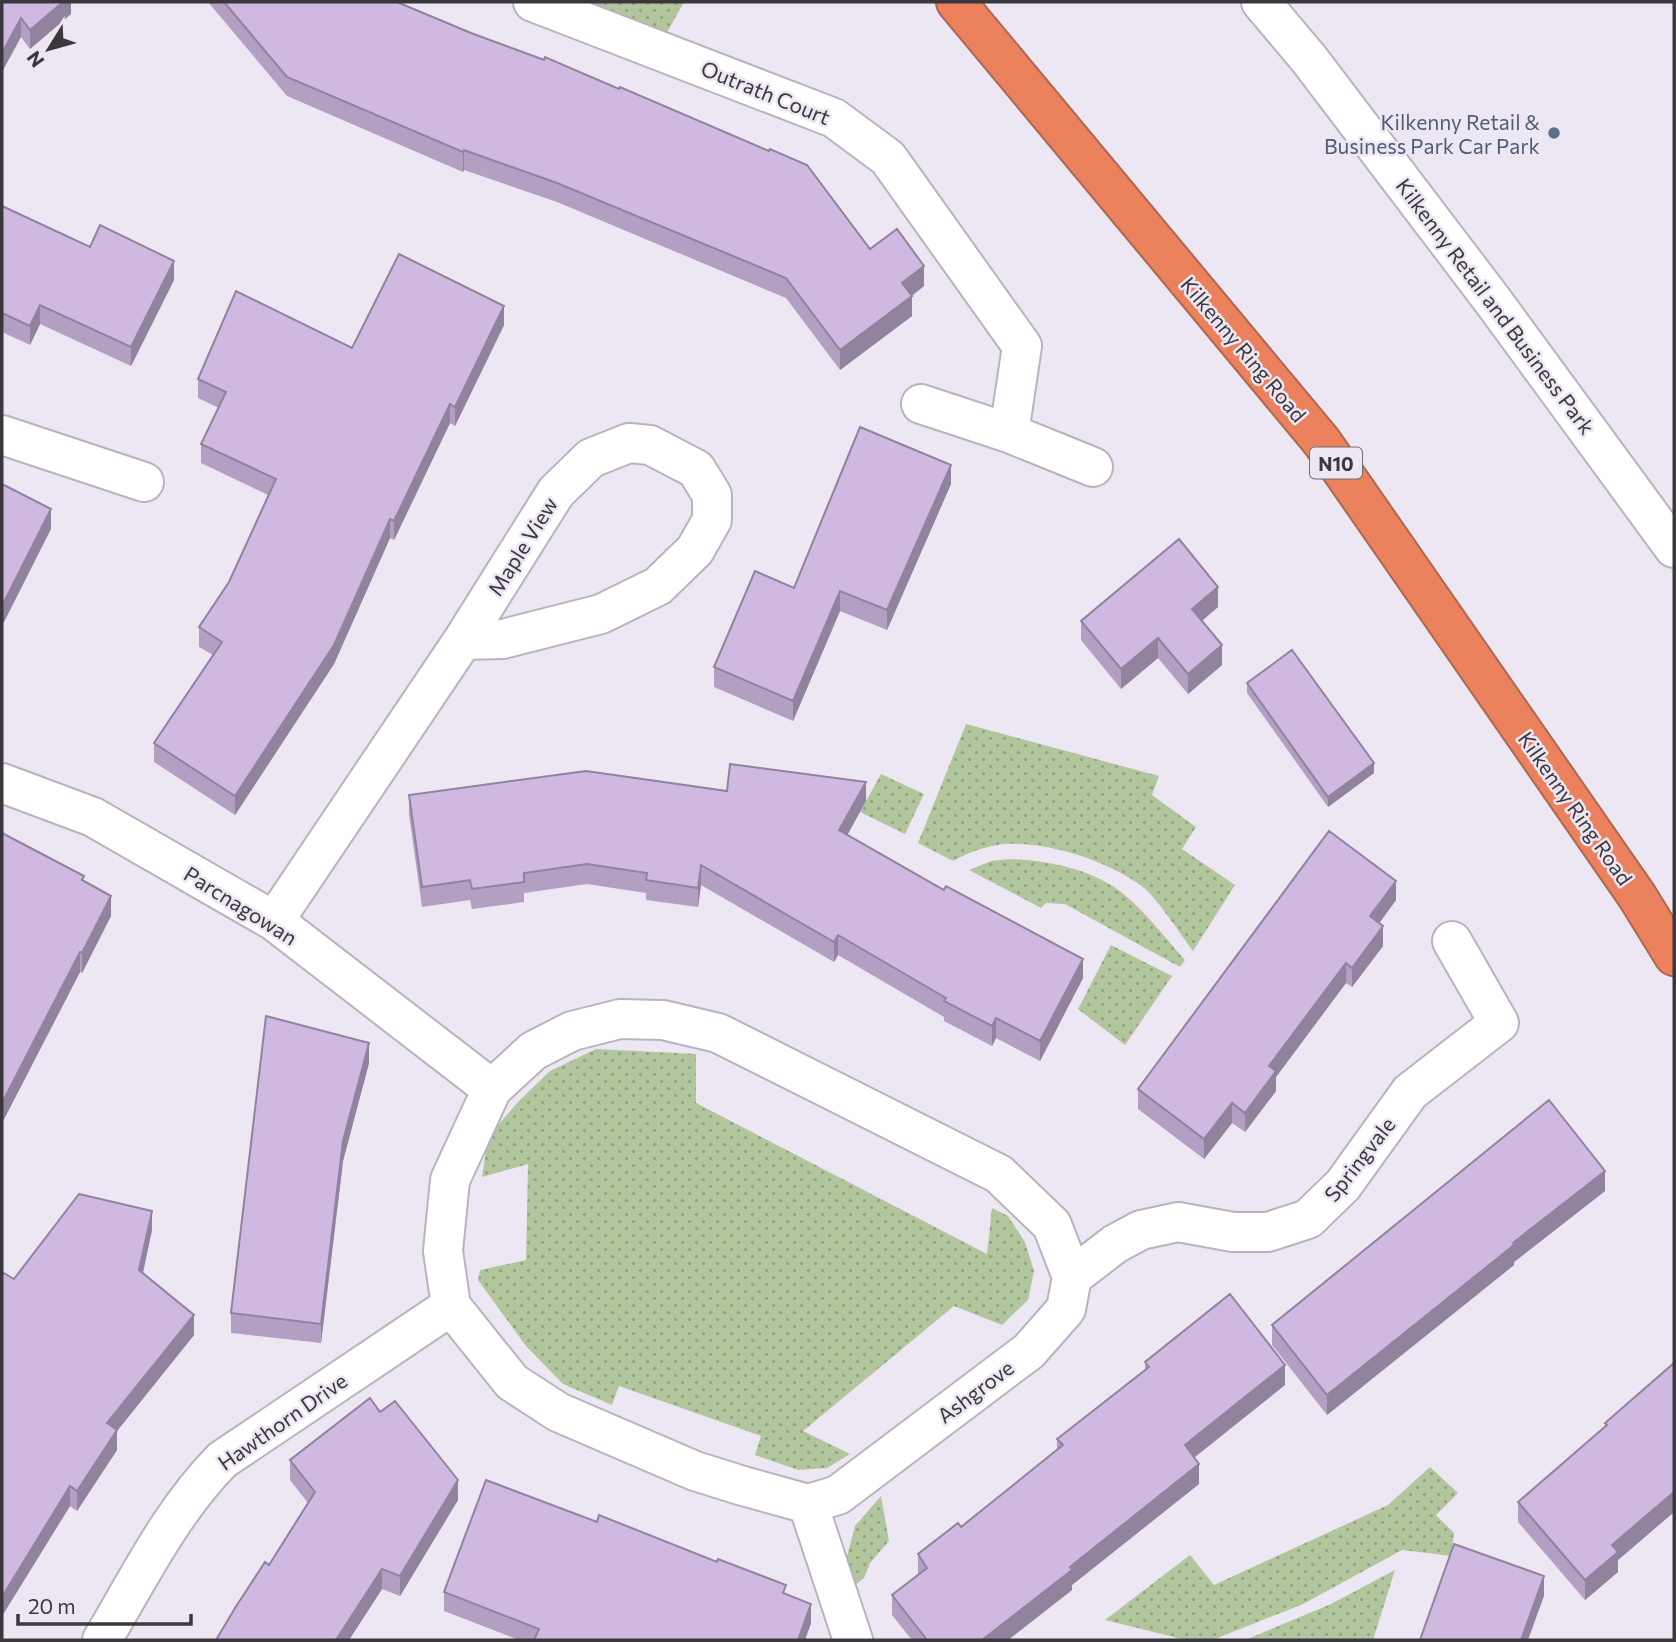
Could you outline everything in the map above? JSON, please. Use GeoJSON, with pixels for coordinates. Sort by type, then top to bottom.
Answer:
{"type":"FeatureCollection","features":[{"type":"Feature","properties":{"kind":"highway","name":"Kilkenny Ring Road"},"geometry":{"type":"LineString","coordinates":[[956,2],[1322,442],[1637,896],[1674,956]]}},
{"type":"Feature","properties":{"kind":"street","name":"Outrath Court"},"geometry":{"type":"LineString","coordinates":[[533,2],[834,118],[888,158],[1022,346],[1009,433]]}},
{"type":"Feature","properties":{"kind":"street","name":"Kilkenny Retail and Business Park"},"geometry":{"type":"LineString","coordinates":[[1261,2],[1317,69],[1485,290],[1674,548]]}},
{"type":"Feature","properties":{"kind":"street"},"geometry":{"type":"LineString","coordinates":[[921,404],[1009,433],[1094,467]]}},
{"type":"Feature","properties":{"kind":"street"},"geometry":{"type":"LineString","coordinates":[[2,435],[144,482]]}},
{"type":"Feature","properties":{"kind":"street","name":"Maple View"},"geometry":{"type":"LineString","coordinates":[[274,921],[463,640],[556,492],[592,458],[629,443],[650,445],[696,469],[712,495],[712,520],[695,550],[658,586],[601,614],[503,639],[463,640]]}},
{"type":"Feature","properties":{"kind":"street","name":"Parcnagowan"},"geometry":{"type":"LineString","coordinates":[[2,783],[93,817],[274,921],[492,1089]]}},
{"type":"Feature","properties":{"kind":"street","name":"Springvale"},"geometry":{"type":"LineString","coordinates":[[1072,1277],[1115,1244],[1140,1230],[1178,1222],[1233,1232],[1268,1232],[1308,1219],[1343,1185],[1410,1092],[1499,1023],[1452,941]]}},
{"type":"Feature","properties":{"kind":"street"},"geometry":{"type":"LineString","coordinates":[[853,1640],[808,1504],[695,1471],[558,1412],[512,1381],[452,1306],[443,1251],[450,1180],[492,1089],[533,1051],[572,1031],[596,1025],[620,1020],[663,1020],[718,1034],[999,1174],[1052,1225],[1072,1277]]}},
{"type":"Feature","properties":{"kind":"street","name":"Ashgrove"},"geometry":{"type":"LineString","coordinates":[[808,1504],[838,1495],[1029,1351],[1066,1309],[1072,1277]]}},
{"type":"Feature","properties":{"kind":"street","name":"Hawthorn Drive"},"geometry":{"type":"LineString","coordinates":[[102,1640],[174,1519],[197,1486],[222,1460],[452,1306]]}},
{"type":"Feature","properties":{"kind":"green space"},"geometry":{"type":"Polygon","coordinates":[[[589,2],[684,2],[666,34],[589,2]]]}},
{"type":"Feature","properties":{"kind":"green space"},"geometry":{"type":"Polygon","coordinates":[[[966,724],[1159,776],[1152,795],[1196,827],[1182,849],[1235,885],[1193,951],[1149,892],[1129,878],[1095,861],[1058,849],[1004,844],[972,852],[953,861],[918,843],[966,724]]]}},
{"type":"Feature","properties":{"kind":"green space"},"geometry":{"type":"Polygon","coordinates":[[[881,774],[924,794],[905,834],[860,812],[881,774]]]}},
{"type":"Feature","properties":{"kind":"green space"},"geometry":{"type":"Polygon","coordinates":[[[1010,859],[1071,868],[1114,887],[1142,911],[1185,960],[1180,967],[1065,904],[1046,903],[1041,908],[969,870],[991,861],[1010,859]]]}},
{"type":"Feature","properties":{"kind":"green space"},"geometry":{"type":"Polygon","coordinates":[[[1111,945],[1172,976],[1125,1045],[1078,1009],[1111,945]]]}},
{"type":"Feature","properties":{"kind":"green space"},"geometry":{"type":"Polygon","coordinates":[[[596,1049],[696,1054],[696,1103],[987,1254],[992,1208],[1008,1216],[1025,1242],[1034,1271],[1028,1300],[1002,1325],[954,1306],[803,1431],[850,1454],[827,1468],[798,1470],[755,1455],[761,1436],[619,1386],[612,1405],[563,1384],[526,1346],[478,1280],[480,1270],[526,1260],[528,1164],[482,1177],[488,1137],[518,1102],[550,1071],[596,1049]]]}},
{"type":"Feature","properties":{"kind":"green space"},"geometry":{"type":"Polygon","coordinates":[[[1430,1467],[1458,1493],[1436,1515],[1454,1533],[1451,1556],[1402,1550],[1303,1604],[1215,1639],[1186,1640],[1105,1620],[1190,1555],[1214,1585],[1388,1505],[1430,1467]]]}},
{"type":"Feature","properties":{"kind":"green space"},"geometry":{"type":"Polygon","coordinates":[[[881,1496],[889,1541],[870,1563],[864,1578],[855,1585],[847,1583],[845,1564],[855,1526],[881,1496]]]}},
{"type":"Feature","properties":{"kind":"green space"},"geometry":{"type":"Polygon","coordinates":[[[1395,1570],[1373,1640],[1245,1640],[1331,1604],[1395,1570]]]}},
{"type":"Feature","properties":{"kind":"building"},"geometry":{"type":"Polygon","coordinates":[[[2,2],[63,2],[30,30],[21,18],[2,53],[2,2]]]}},
{"type":"Feature","properties":{"kind":"building"},"geometry":{"type":"Polygon","coordinates":[[[224,2],[397,2],[471,33],[544,60],[545,57],[769,151],[770,149],[807,165],[870,249],[897,229],[924,266],[902,283],[912,296],[840,350],[786,278],[557,183],[464,150],[463,152],[287,77],[224,2]]]}},
{"type":"Feature","properties":{"kind":"building"},"geometry":{"type":"Polygon","coordinates":[[[2,206],[90,247],[100,225],[174,261],[131,347],[40,305],[30,326],[2,313],[2,206]]]}},
{"type":"Feature","properties":{"kind":"building"},"geometry":{"type":"Polygon","coordinates":[[[399,254],[504,306],[455,407],[450,404],[394,521],[390,519],[334,645],[235,796],[154,743],[222,642],[199,627],[229,582],[276,479],[201,444],[226,392],[198,379],[236,291],[352,348],[399,254]]]}},
{"type":"Feature","properties":{"kind":"building"},"geometry":{"type":"Polygon","coordinates":[[[860,427],[951,465],[887,610],[840,591],[793,701],[714,667],[755,571],[794,588],[860,427]]]}},
{"type":"Feature","properties":{"kind":"building"},"geometry":{"type":"Polygon","coordinates":[[[2,484],[51,509],[2,606],[2,484]]]}},
{"type":"Feature","properties":{"kind":"building"},"geometry":{"type":"Polygon","coordinates":[[[1179,539],[1218,587],[1192,609],[1222,645],[1188,674],[1158,638],[1121,669],[1081,621],[1179,539]]]}},
{"type":"Feature","properties":{"kind":"building"},"geometry":{"type":"Polygon","coordinates":[[[1292,650],[1374,763],[1328,797],[1247,683],[1292,650]]]}},
{"type":"Feature","properties":{"kind":"building"},"geometry":{"type":"Polygon","coordinates":[[[730,764],[866,782],[839,830],[944,890],[946,886],[1083,959],[1040,1041],[996,1018],[992,1026],[944,1001],[946,998],[838,935],[834,942],[701,865],[698,888],[646,880],[647,873],[587,864],[524,873],[524,882],[472,889],[470,880],[422,887],[409,795],[586,771],[727,791],[730,764]]]}},
{"type":"Feature","properties":{"kind":"building"},"geometry":{"type":"Polygon","coordinates":[[[1329,831],[1396,881],[1370,916],[1383,926],[1352,968],[1346,963],[1269,1066],[1276,1071],[1245,1113],[1232,1103],[1204,1139],[1138,1089],[1329,831]]]}},
{"type":"Feature","properties":{"kind":"building"},"geometry":{"type":"Polygon","coordinates":[[[2,833],[84,876],[82,880],[111,896],[2,1103],[2,833]]]}},
{"type":"Feature","properties":{"kind":"building"},"geometry":{"type":"Polygon","coordinates":[[[266,1016],[369,1043],[343,1141],[321,1324],[231,1313],[266,1016]]]}},
{"type":"Feature","properties":{"kind":"building"},"geometry":{"type":"Polygon","coordinates":[[[1549,1100],[1605,1171],[1327,1395],[1272,1325],[1549,1100]]]}},
{"type":"Feature","properties":{"kind":"building"},"geometry":{"type":"Polygon","coordinates":[[[79,1194],[152,1211],[139,1270],[194,1315],[107,1423],[117,1430],[77,1491],[70,1486],[2,1597],[2,1272],[14,1279],[79,1194]]]}},
{"type":"Feature","properties":{"kind":"building"},"geometry":{"type":"Polygon","coordinates":[[[1230,1294],[1285,1365],[1185,1445],[1199,1464],[1070,1567],[1072,1570],[982,1640],[927,1640],[892,1595],[927,1568],[918,1554],[958,1523],[961,1527],[1063,1445],[1057,1439],[1149,1367],[1145,1362],[1230,1294]]]}},
{"type":"Feature","properties":{"kind":"building"},"geometry":{"type":"Polygon","coordinates":[[[1674,1363],[1674,1492],[1612,1545],[1618,1552],[1585,1580],[1518,1502],[1674,1363]]]}},
{"type":"Feature","properties":{"kind":"building"},"geometry":{"type":"Polygon","coordinates":[[[370,1398],[380,1412],[395,1401],[458,1480],[400,1576],[382,1569],[336,1640],[216,1640],[265,1562],[269,1565],[315,1492],[290,1460],[370,1398]]]}},
{"type":"Feature","properties":{"kind":"building"},"geometry":{"type":"Polygon","coordinates":[[[486,1480],[597,1522],[599,1515],[717,1562],[718,1559],[786,1585],[783,1593],[811,1604],[798,1640],[534,1640],[539,1629],[444,1592],[486,1480]]]}},
{"type":"Feature","properties":{"kind":"building"},"geometry":{"type":"Polygon","coordinates":[[[1454,1544],[1544,1576],[1521,1640],[1420,1640],[1454,1544]]]}},
{"type":"Feature","properties":{"kind":"place","name":"Kilkenny Retail & Business Park Car Park"},"geometry":{"type":"Point","coordinates":[1554,133]}}]}
